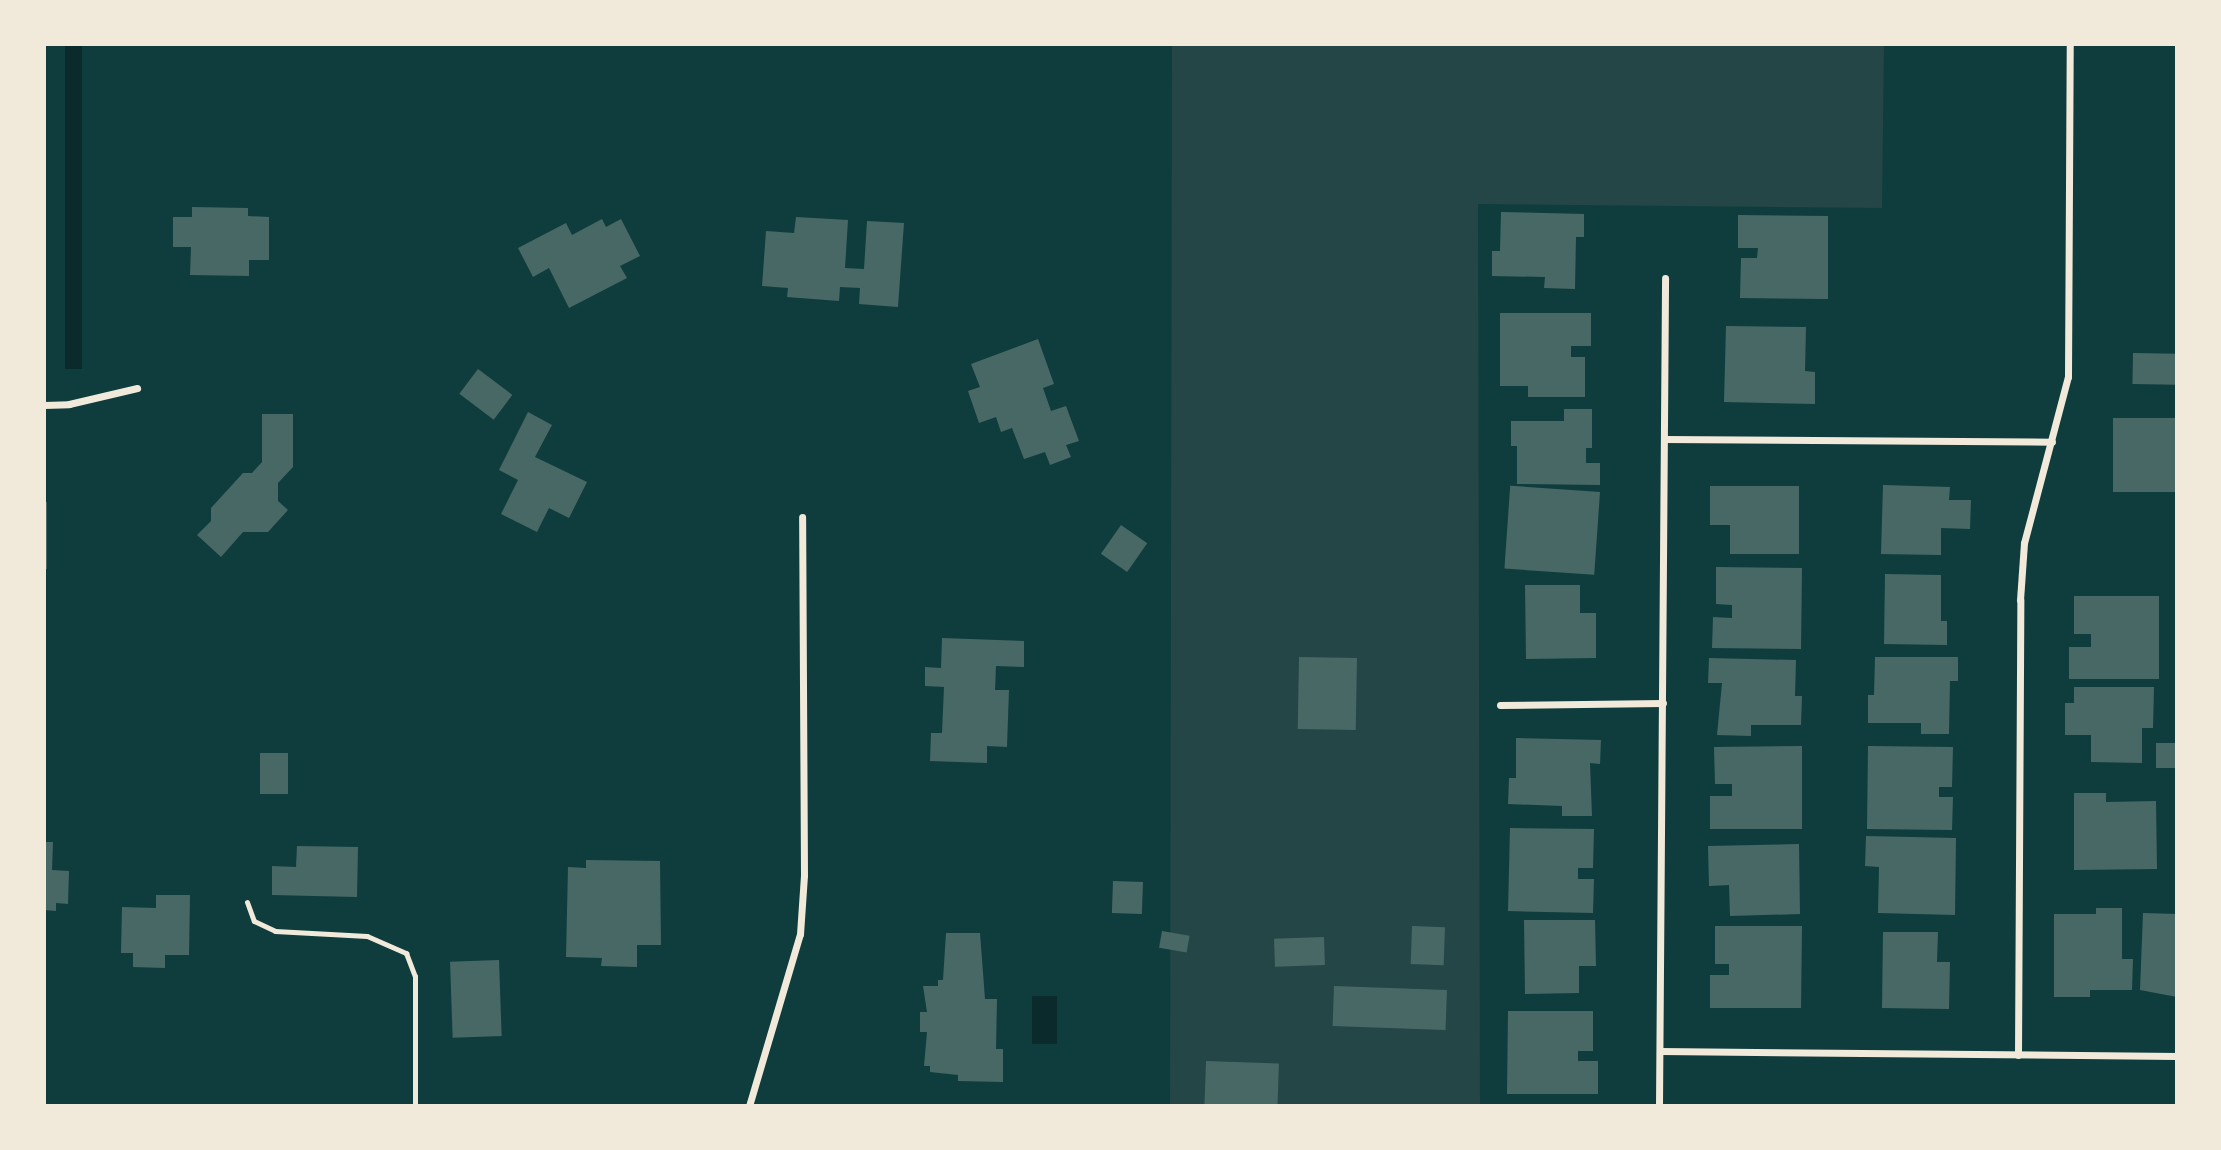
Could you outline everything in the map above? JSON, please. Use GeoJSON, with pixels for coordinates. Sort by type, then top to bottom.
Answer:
{"type":"FeatureCollection","features":[{"type":"Feature","properties":{"kind":"street"},"geometry":{"type":"LineString","coordinates":[[2018,1055],[2020,600],[2024,543],[2063,408],[2070,342],[2070,44]]}},
{"type":"Feature","properties":{"kind":"street"},"geometry":{"type":"LineString","coordinates":[[1659,1106],[1665,278]]}},
{"type":"Feature","properties":{"kind":"street"},"geometry":{"type":"LineString","coordinates":[[44,405],[69,404],[136,388]]}},
{"type":"Feature","properties":{"kind":"street"},"geometry":{"type":"LineString","coordinates":[[1664,439],[2052,442]]}},
{"type":"Feature","properties":{"kind":"street"},"geometry":{"type":"LineString","coordinates":[[749,1106],[800,934],[804,875],[802,517]]}},
{"type":"Feature","properties":{"kind":"street"},"geometry":{"type":"LineString","coordinates":[[1500,705],[1663,703]]}},
{"type":"Feature","properties":{"kind":"street"},"geometry":{"type":"LineString","coordinates":[[1660,1051],[2177,1056]]}},
{"type":"Feature","properties":{"kind":"lane"},"geometry":{"type":"LineString","coordinates":[[247,902],[254,921],[275,931],[367,936],[406,953],[415,976],[415,1106]]}},
{"type":"Feature","properties":{"kind":"shaded area"},"geometry":{"type":"Polygon","coordinates":[[[65,44],[82,44],[82,369],[65,369],[65,44]]]}},
{"type":"Feature","properties":{"kind":"shaded area"},"geometry":{"type":"Polygon","coordinates":[[[1172,44],[1884,44],[1882,208],[1478,204],[1480,1106],[1170,1106],[1172,44]]]}},
{"type":"Feature","properties":{"kind":"shaded area"},"geometry":{"type":"Polygon","coordinates":[[[1032,996],[1057,996],[1057,1044],[1032,1044],[1032,996]]]}},
{"type":"Feature","properties":{"kind":"building"},"geometry":{"type":"Polygon","coordinates":[[[192,207],[248,208],[248,216],[269,217],[269,260],[249,260],[249,276],[190,275],[191,247],[173,247],[173,217],[192,217],[192,207]]]}},
{"type":"Feature","properties":{"kind":"building"},"geometry":{"type":"Polygon","coordinates":[[[1501,212],[1584,214],[1584,237],[1576,237],[1575,289],[1544,288],[1545,277],[1492,276],[1492,251],[1500,251],[1501,212]]]}},
{"type":"Feature","properties":{"kind":"building"},"geometry":{"type":"Polygon","coordinates":[[[1738,215],[1828,216],[1828,299],[1740,298],[1741,258],[1757,258],[1758,248],[1738,248],[1738,215]]]}},
{"type":"Feature","properties":{"kind":"building"},"geometry":{"type":"Polygon","coordinates":[[[796,217],[848,220],[845,268],[864,269],[867,221],[904,223],[898,307],[859,304],[860,288],[840,287],[839,301],[787,297],[788,288],[762,286],[766,231],[794,233],[796,217]]]}},
{"type":"Feature","properties":{"kind":"building"},"geometry":{"type":"Polygon","coordinates":[[[602,219],[606,227],[621,219],[640,256],[620,266],[627,278],[569,308],[549,268],[533,277],[518,248],[566,223],[572,235],[602,219]]]}},
{"type":"Feature","properties":{"kind":"building"},"geometry":{"type":"Polygon","coordinates":[[[1500,313],[1591,313],[1591,346],[1571,346],[1571,357],[1585,357],[1585,397],[1528,397],[1528,386],[1500,386],[1500,313]]]}},
{"type":"Feature","properties":{"kind":"building"},"geometry":{"type":"Polygon","coordinates":[[[1726,326],[1806,327],[1805,371],[1815,372],[1815,404],[1724,402],[1726,326]]]}},
{"type":"Feature","properties":{"kind":"building"},"geometry":{"type":"Polygon","coordinates":[[[1038,339],[1054,384],[1043,388],[1051,411],[1066,406],[1079,441],[1066,445],[1071,457],[1050,465],[1045,452],[1024,459],[1012,428],[1001,432],[996,417],[979,423],[968,391],[980,387],[971,364],[1038,339]]]}},
{"type":"Feature","properties":{"kind":"building"},"geometry":{"type":"Polygon","coordinates":[[[2133,353],[2177,354],[2176,385],[2132,384],[2133,353]]]}},
{"type":"Feature","properties":{"kind":"building"},"geometry":{"type":"Polygon","coordinates":[[[478,369],[512,395],[494,420],[459,394],[478,369]]]}},
{"type":"Feature","properties":{"kind":"building"},"geometry":{"type":"Polygon","coordinates":[[[1564,409],[1592,409],[1592,448],[1586,448],[1586,463],[1600,463],[1600,485],[1517,484],[1517,446],[1511,446],[1511,421],[1564,421],[1564,409]]]}},
{"type":"Feature","properties":{"kind":"building"},"geometry":{"type":"Polygon","coordinates":[[[528,412],[552,425],[535,457],[587,482],[569,518],[549,508],[537,532],[501,514],[518,480],[499,470],[528,412]]]}},
{"type":"Feature","properties":{"kind":"building"},"geometry":{"type":"Polygon","coordinates":[[[262,414],[293,414],[293,467],[278,483],[278,501],[288,510],[268,532],[243,532],[221,557],[197,535],[211,521],[211,508],[243,473],[252,473],[262,462],[262,414]]]}},
{"type":"Feature","properties":{"kind":"building"},"geometry":{"type":"Polygon","coordinates":[[[2113,418],[2177,418],[2177,492],[2113,492],[2113,418]]]}},
{"type":"Feature","properties":{"kind":"building"},"geometry":{"type":"Polygon","coordinates":[[[1883,485],[1950,487],[1949,500],[1971,500],[1970,529],[1941,528],[1941,555],[1881,554],[1883,485]]]}},
{"type":"Feature","properties":{"kind":"building"},"geometry":{"type":"Polygon","coordinates":[[[1510,486],[1600,492],[1594,575],[1504,569],[1510,486]]]}},
{"type":"Feature","properties":{"kind":"building"},"geometry":{"type":"Polygon","coordinates":[[[1710,486],[1799,486],[1799,554],[1730,554],[1730,525],[1710,525],[1710,486]]]}},
{"type":"Feature","properties":{"kind":"building"},"geometry":{"type":"Polygon","coordinates":[[[44,502],[47,502],[47,569],[44,569],[44,502]]]}},
{"type":"Feature","properties":{"kind":"building"},"geometry":{"type":"Polygon","coordinates":[[[1121,525],[1147,543],[1127,572],[1101,554],[1121,525]]]}},
{"type":"Feature","properties":{"kind":"building"},"geometry":{"type":"Polygon","coordinates":[[[1716,567],[1802,568],[1801,649],[1712,648],[1713,617],[1732,618],[1732,605],[1716,604],[1716,567]]]}},
{"type":"Feature","properties":{"kind":"building"},"geometry":{"type":"Polygon","coordinates":[[[1885,574],[1941,575],[1941,621],[1947,621],[1947,645],[1884,644],[1885,574]]]}},
{"type":"Feature","properties":{"kind":"building"},"geometry":{"type":"Polygon","coordinates":[[[1525,585],[1580,585],[1580,613],[1596,613],[1596,658],[1526,659],[1525,585]]]}},
{"type":"Feature","properties":{"kind":"building"},"geometry":{"type":"Polygon","coordinates":[[[2074,596],[2159,596],[2159,679],[2069,679],[2069,647],[2091,647],[2091,634],[2074,634],[2074,596]]]}},
{"type":"Feature","properties":{"kind":"building"},"geometry":{"type":"Polygon","coordinates":[[[942,638],[1024,641],[1024,667],[996,666],[995,690],[1009,690],[1007,747],[987,746],[987,763],[930,761],[931,733],[942,733],[944,687],[925,686],[925,667],[941,668],[942,638]]]}},
{"type":"Feature","properties":{"kind":"building"},"geometry":{"type":"Polygon","coordinates":[[[1299,657],[1357,658],[1356,730],[1298,729],[1299,657]]]}},
{"type":"Feature","properties":{"kind":"building"},"geometry":{"type":"Polygon","coordinates":[[[1875,657],[1958,657],[1958,681],[1950,681],[1949,734],[1921,734],[1921,723],[1868,723],[1868,695],[1874,695],[1875,657]]]}},
{"type":"Feature","properties":{"kind":"building"},"geometry":{"type":"Polygon","coordinates":[[[1709,658],[1796,660],[1795,696],[1802,696],[1801,725],[1751,725],[1751,736],[1717,735],[1722,683],[1708,683],[1709,658]]]}},
{"type":"Feature","properties":{"kind":"building"},"geometry":{"type":"Polygon","coordinates":[[[2074,687],[2154,687],[2153,728],[2142,728],[2142,763],[2091,762],[2091,735],[2065,735],[2065,703],[2074,703],[2074,687]]]}},
{"type":"Feature","properties":{"kind":"building"},"geometry":{"type":"Polygon","coordinates":[[[1516,738],[1601,740],[1600,764],[1590,763],[1592,816],[1562,816],[1562,806],[1508,804],[1509,778],[1516,778],[1516,738]]]}},
{"type":"Feature","properties":{"kind":"building"},"geometry":{"type":"Polygon","coordinates":[[[2156,743],[2177,743],[2177,768],[2156,768],[2156,743]]]}},
{"type":"Feature","properties":{"kind":"building"},"geometry":{"type":"Polygon","coordinates":[[[1802,746],[1802,829],[1710,829],[1710,796],[1732,796],[1732,784],[1715,784],[1714,747],[1802,746]]]}},
{"type":"Feature","properties":{"kind":"building"},"geometry":{"type":"Polygon","coordinates":[[[1868,746],[1953,747],[1952,787],[1939,787],[1939,797],[1953,797],[1952,830],[1867,829],[1868,746]]]}},
{"type":"Feature","properties":{"kind":"building"},"geometry":{"type":"Polygon","coordinates":[[[260,753],[288,753],[288,794],[260,794],[260,753]]]}},
{"type":"Feature","properties":{"kind":"building"},"geometry":{"type":"Polygon","coordinates":[[[2074,793],[2106,793],[2106,802],[2156,801],[2157,869],[2074,870],[2074,793]]]}},
{"type":"Feature","properties":{"kind":"building"},"geometry":{"type":"Polygon","coordinates":[[[1510,828],[1594,829],[1593,868],[1578,868],[1578,879],[1594,879],[1593,913],[1508,911],[1510,828]]]}},
{"type":"Feature","properties":{"kind":"building"},"geometry":{"type":"Polygon","coordinates":[[[1866,836],[1956,838],[1955,915],[1878,913],[1879,867],[1865,866],[1866,836]]]}},
{"type":"Feature","properties":{"kind":"building"},"geometry":{"type":"Polygon","coordinates":[[[44,842],[53,842],[52,870],[69,871],[68,904],[56,903],[56,911],[44,910],[44,842]]]}},
{"type":"Feature","properties":{"kind":"building"},"geometry":{"type":"Polygon","coordinates":[[[1799,844],[1800,914],[1730,916],[1729,885],[1709,886],[1708,846],[1799,844]]]}},
{"type":"Feature","properties":{"kind":"building"},"geometry":{"type":"Polygon","coordinates":[[[297,846],[358,847],[357,897],[272,895],[272,866],[296,867],[297,846]]]}},
{"type":"Feature","properties":{"kind":"building"},"geometry":{"type":"Polygon","coordinates":[[[586,860],[660,861],[661,945],[637,945],[637,967],[601,966],[602,958],[566,957],[568,867],[586,868],[586,860]]]}},
{"type":"Feature","properties":{"kind":"building"},"geometry":{"type":"Polygon","coordinates":[[[1113,881],[1143,882],[1142,914],[1112,913],[1113,881]]]}},
{"type":"Feature","properties":{"kind":"building"},"geometry":{"type":"Polygon","coordinates":[[[156,895],[190,895],[189,955],[165,955],[165,968],[133,967],[133,953],[121,953],[122,907],[156,908],[156,895]]]}},
{"type":"Feature","properties":{"kind":"building"},"geometry":{"type":"Polygon","coordinates":[[[2096,908],[2122,908],[2122,959],[2133,959],[2132,990],[2090,990],[2090,997],[2054,997],[2054,914],[2096,914],[2096,908]]]}},
{"type":"Feature","properties":{"kind":"building"},"geometry":{"type":"Polygon","coordinates":[[[2143,913],[2177,914],[2177,997],[2140,990],[2143,913]]]}},
{"type":"Feature","properties":{"kind":"building"},"geometry":{"type":"Polygon","coordinates":[[[1524,920],[1595,920],[1596,966],[1579,966],[1579,993],[1525,994],[1524,920]]]}},
{"type":"Feature","properties":{"kind":"building"},"geometry":{"type":"Polygon","coordinates":[[[1412,926],[1445,927],[1444,965],[1411,964],[1412,926]]]}},
{"type":"Feature","properties":{"kind":"building"},"geometry":{"type":"Polygon","coordinates":[[[1715,926],[1802,926],[1801,1008],[1710,1008],[1710,975],[1729,975],[1729,964],[1715,964],[1715,926]]]}},
{"type":"Feature","properties":{"kind":"building"},"geometry":{"type":"Polygon","coordinates":[[[1162,931],[1190,936],[1187,953],[1159,948],[1162,931]]]}},
{"type":"Feature","properties":{"kind":"building"},"geometry":{"type":"Polygon","coordinates":[[[1883,932],[1938,932],[1937,962],[1950,962],[1949,1009],[1882,1008],[1883,932]]]}},
{"type":"Feature","properties":{"kind":"building"},"geometry":{"type":"Polygon","coordinates":[[[946,933],[980,933],[985,999],[997,999],[996,1049],[1003,1049],[1003,1082],[958,1081],[958,1075],[930,1072],[930,1066],[924,1066],[927,1032],[920,1032],[920,1012],[927,1012],[923,986],[938,986],[938,980],[943,980],[946,933]]]}},
{"type":"Feature","properties":{"kind":"building"},"geometry":{"type":"Polygon","coordinates":[[[1324,937],[1325,965],[1275,967],[1274,939],[1324,937]]]}},
{"type":"Feature","properties":{"kind":"building"},"geometry":{"type":"Polygon","coordinates":[[[499,960],[502,1036],[453,1038],[450,962],[499,960]]]}},
{"type":"Feature","properties":{"kind":"building"},"geometry":{"type":"Polygon","coordinates":[[[1334,986],[1447,990],[1446,1030],[1333,1026],[1334,986]]]}},
{"type":"Feature","properties":{"kind":"building"},"geometry":{"type":"Polygon","coordinates":[[[1508,1011],[1593,1011],[1593,1051],[1578,1051],[1578,1061],[1598,1061],[1598,1094],[1507,1094],[1508,1011]]]}},
{"type":"Feature","properties":{"kind":"building"},"geometry":{"type":"Polygon","coordinates":[[[1206,1061],[1279,1064],[1277,1106],[1204,1106],[1206,1061]]]}}]}
